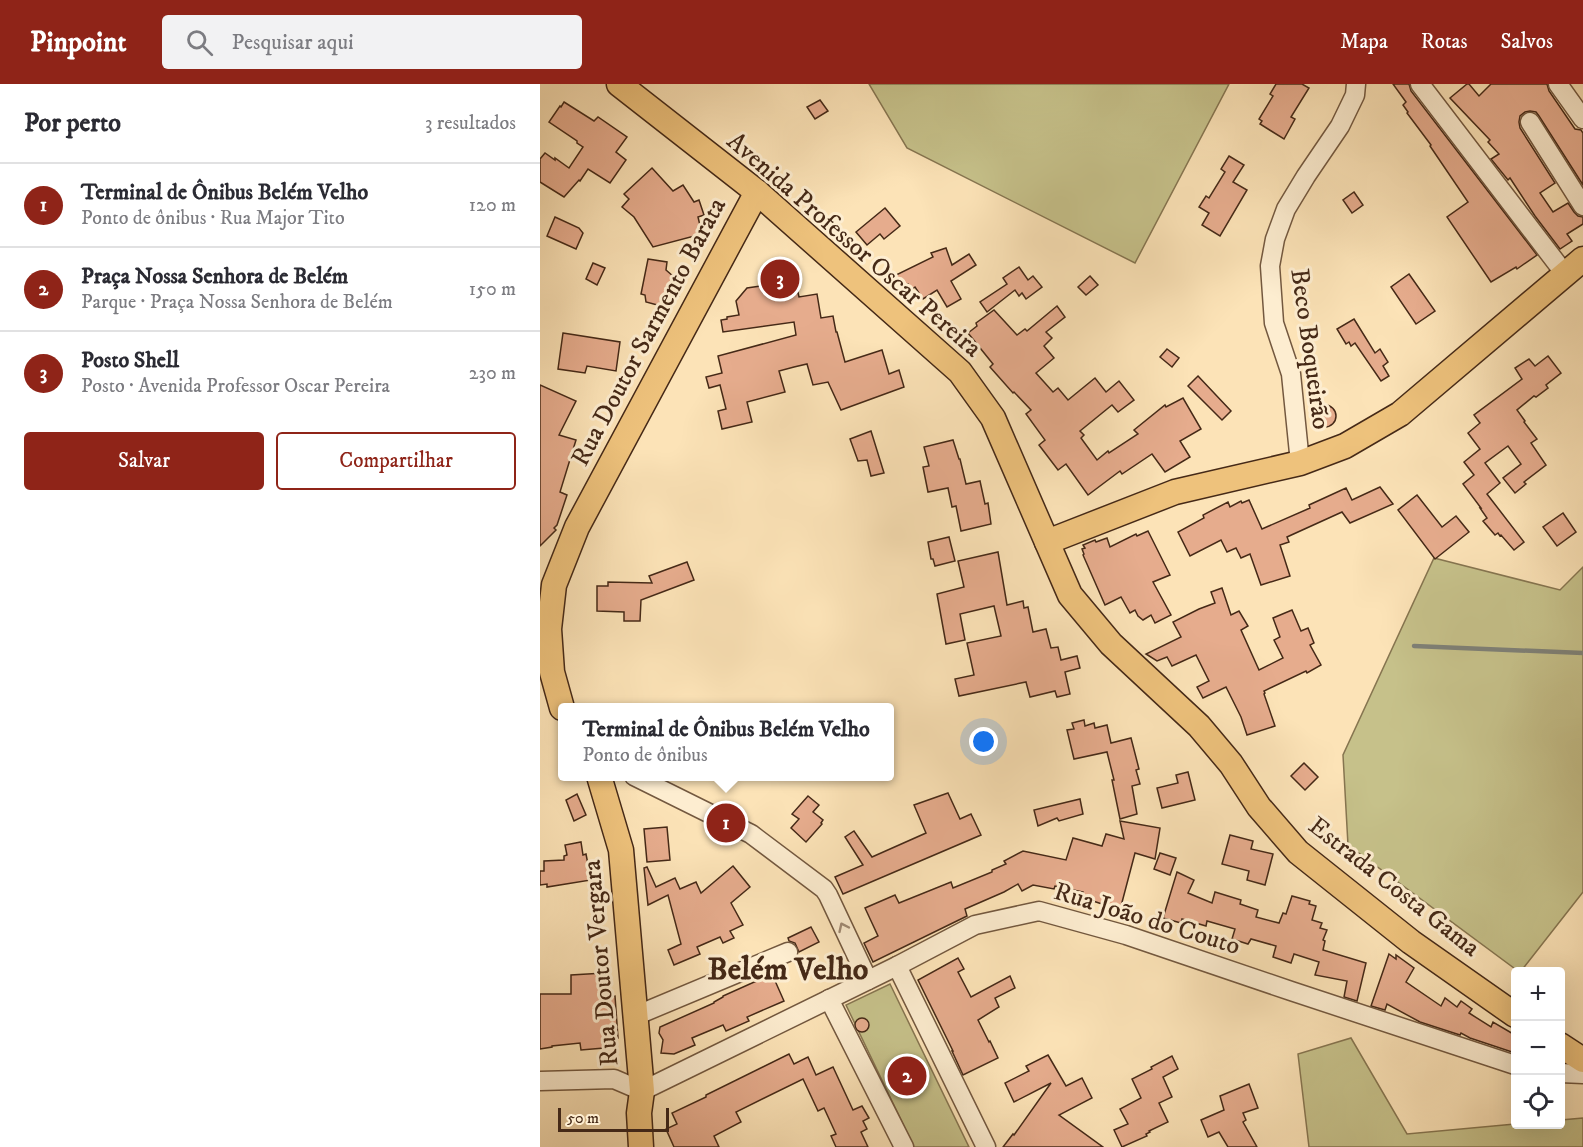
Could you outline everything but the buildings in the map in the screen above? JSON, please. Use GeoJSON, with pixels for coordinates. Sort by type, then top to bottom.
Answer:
{"type":"FeatureCollection","features":[{"type":"Feature","properties":{"kind":"main road","name":"Avenida Professor Oscar Pereira"},"geometry":{"type":"LineString","coordinates":[[619,84],[757,192],[960,372],[993,418],[1047,542]]}},
{"type":"Feature","properties":{"kind":"main road","name":"Rua Doutor Sarmento Barata"},"geometry":{"type":"LineString","coordinates":[[544,668],[554,585],[577,526],[757,192]]}},
{"type":"Feature","properties":{"kind":"main road"},"geometry":{"type":"LineString","coordinates":[[1047,542],[1175,492],[1300,463],[1345,446],[1400,414],[1574,267]]}},
{"type":"Feature","properties":{"kind":"main road","name":"Estrada Costa Gama"},"geometry":{"type":"LineString","coordinates":[[1047,542],[1070,595],[1111,644],[1199,726],[1231,764],[1259,807],[1298,852],[1411,942],[1511,1012]]}},
{"type":"Feature","properties":{"kind":"main road"},"geometry":{"type":"LineString","coordinates":[[544,668],[560,703]]}},
{"type":"Feature","properties":{"kind":"main road","name":"Rua Doutor Vergara"},"geometry":{"type":"LineString","coordinates":[[600,781],[621,850],[642,1091],[639,1113],[641,1147]]}},
{"type":"Feature","properties":{"kind":"main road"},"geometry":{"type":"LineString","coordinates":[[1565,1048],[1583,1060]]}},
{"type":"Feature","properties":{"kind":"street","name":"Beco Boqueirão"},"geometry":{"type":"LineString","coordinates":[[1300,463],[1291,374],[1274,323],[1270,266],[1275,239],[1286,209],[1340,126],[1355,95],[1356,84]]}},
{"type":"Feature","properties":{"kind":"street"},"geometry":{"type":"LineString","coordinates":[[1420,84],[1574,267]]}},
{"type":"Feature","properties":{"kind":"street"},"geometry":{"type":"LineString","coordinates":[[1558,84],[1583,119]]}},
{"type":"Feature","properties":{"kind":"street"},"geometry":{"type":"LineString","coordinates":[[1530,122],[1583,206]]}},
{"type":"Feature","properties":{"kind":"street"},"geometry":{"type":"LineString","coordinates":[[643,781],[751,834],[824,889],[868,980]]}},
{"type":"Feature","properties":{"kind":"street","name":"Rua João do Couto"},"geometry":{"type":"LineString","coordinates":[[642,1091],[897,966],[975,925],[1039,911],[1126,935],[1511,1064]]}},
{"type":"Feature","properties":{"kind":"street"},"geometry":{"type":"LineString","coordinates":[[635,1016],[788,952]]}},
{"type":"Feature","properties":{"kind":"street"},"geometry":{"type":"LineString","coordinates":[[897,966],[986,1147]]}},
{"type":"Feature","properties":{"kind":"street"},"geometry":{"type":"LineString","coordinates":[[829,999],[904,1147]]}},
{"type":"Feature","properties":{"kind":"street"},"geometry":{"type":"LineString","coordinates":[[1565,1073],[1583,1074]]}},
{"type":"Feature","properties":{"kind":"street"},"geometry":{"type":"LineString","coordinates":[[540,1081],[614,1079],[642,1091]]}},
{"type":"Feature","properties":{"kind":"shaded area"},"geometry":{"type":"Polygon","coordinates":[[[869,84],[1229,84],[1135,263],[907,148],[869,84]]]}},
{"type":"Feature","properties":{"kind":"shaded area"},"geometry":{"type":"Polygon","coordinates":[[[1434,558],[1560,590],[1583,567],[1583,892],[1524,967],[1513,967],[1348,845],[1343,755],[1434,558]]]}},
{"type":"Feature","properties":{"kind":"shaded area"},"geometry":{"type":"Polygon","coordinates":[[[890,984],[969,1147],[914,1147],[846,1005],[890,984]]]}},
{"type":"Feature","properties":{"kind":"shaded area"},"geometry":{"type":"Polygon","coordinates":[[[1351,1038],[1407,1134],[1511,1124],[1511,1129],[1565,1129],[1565,1120],[1583,1118],[1583,1147],[1309,1147],[1298,1054],[1351,1038]]]}},
{"type":"Feature","properties":{"kind":"waterway"},"geometry":{"type":"LineString","coordinates":[[1414,646],[1583,653]]}},
{"type":"Feature","properties":{"kind":"place","name":"Posto Shell"},"geometry":{"type":"Point","coordinates":[780,279]}},
{"type":"Feature","properties":{"kind":"place","name":"Terminal de Ônibus Belém Velho"},"geometry":{"type":"Point","coordinates":[726,823]}},
{"type":"Feature","properties":{"kind":"place","name":"Praça Nossa Senhora de Belém"},"geometry":{"type":"Point","coordinates":[907,1076]}},
{"type":"Feature","properties":{"kind":"district","name":"Belém Velho"},"geometry":{"type":"Point","coordinates":[788,970]}}]}
